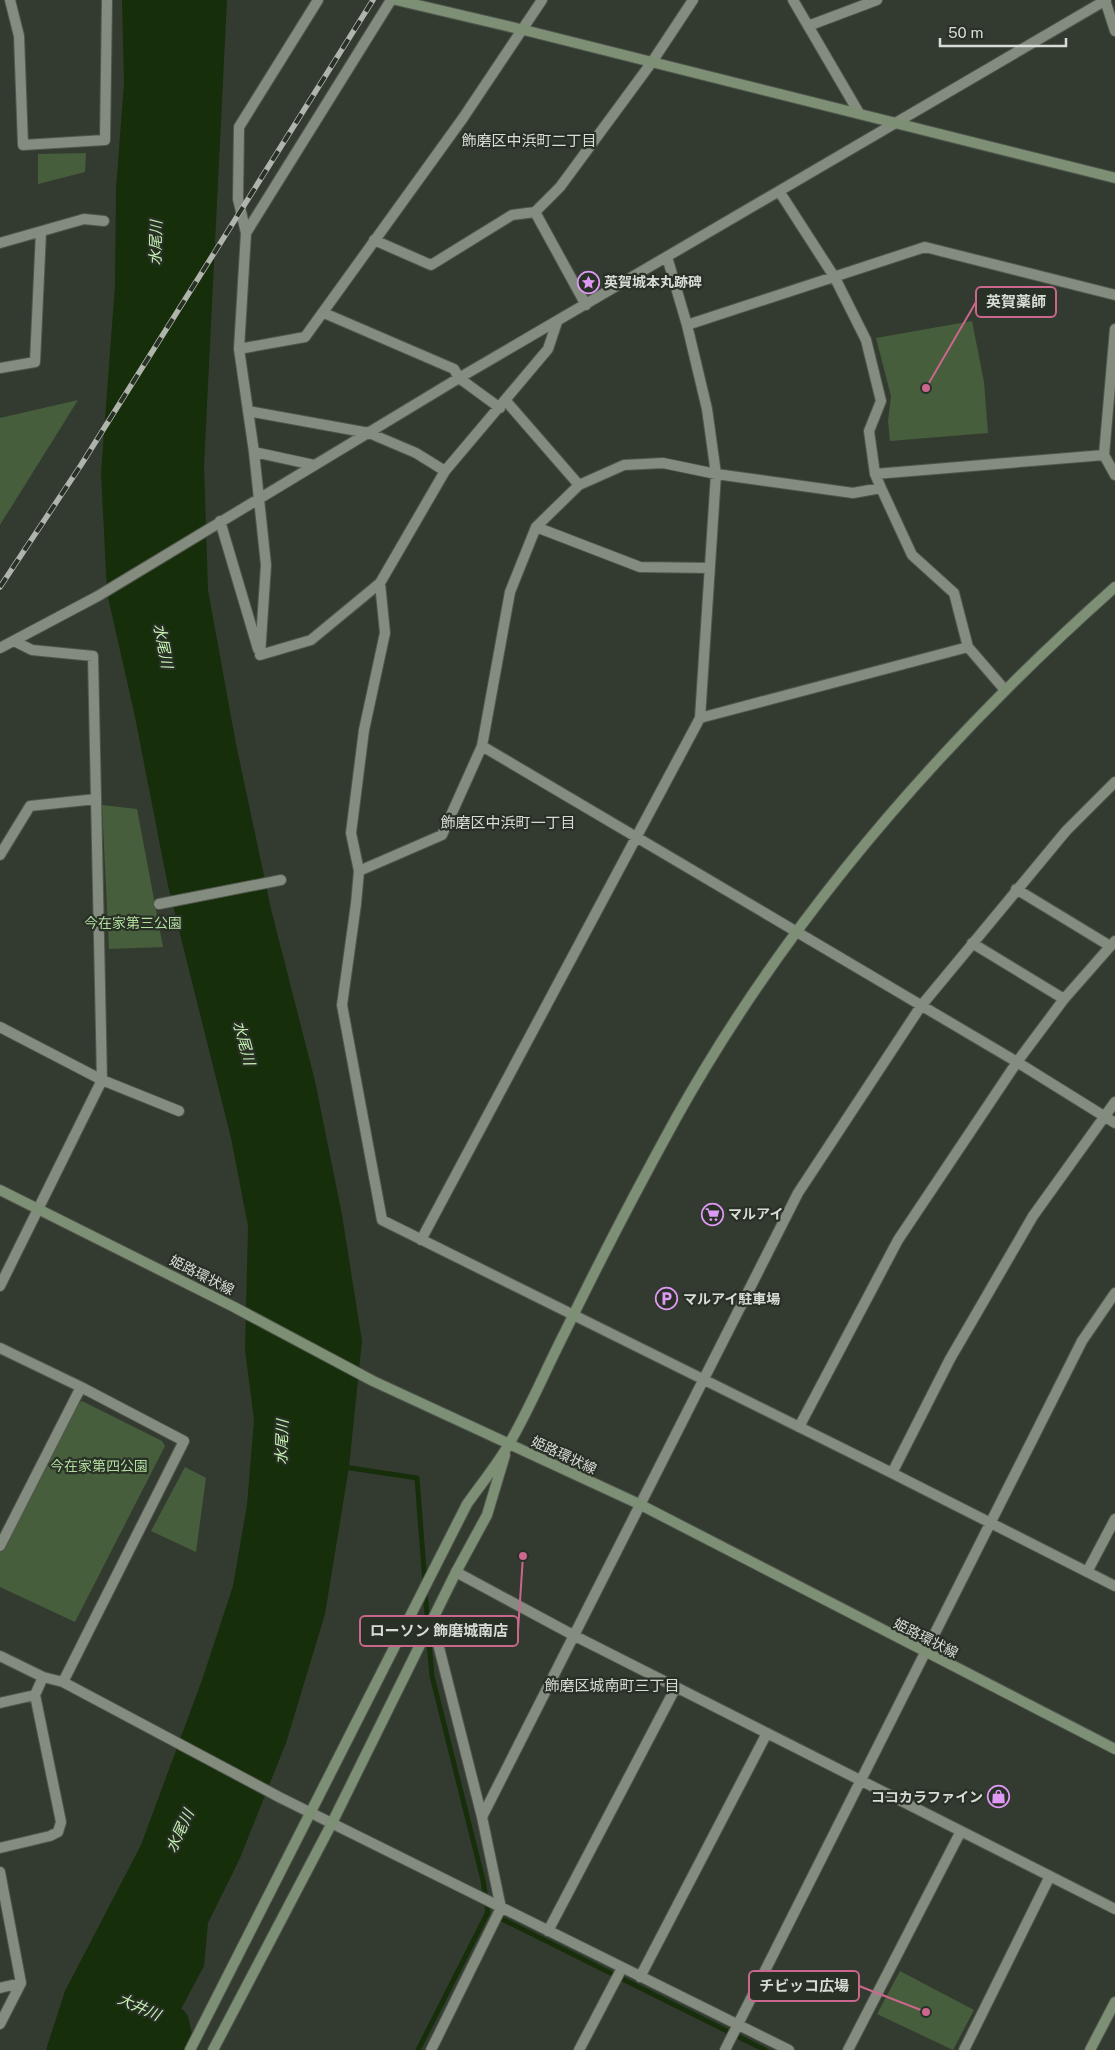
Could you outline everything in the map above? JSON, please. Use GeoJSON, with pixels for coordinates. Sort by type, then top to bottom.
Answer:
{"type":"FeatureCollection","features":[{"type":"Feature","properties":{"kind":"street"},"geometry":{"type":"LineString","coordinates":[[10,0],[19,36],[23,145],[105,140],[107,0]]}},
{"type":"Feature","properties":{"kind":"street"},"geometry":{"type":"LineString","coordinates":[[260,655],[266,565],[254,452],[239,349],[246,233],[238,199],[239,127],[318,0]]}},
{"type":"Feature","properties":{"kind":"street"},"geometry":{"type":"LineString","coordinates":[[246,233],[391,0]]}},
{"type":"Feature","properties":{"kind":"street"},"geometry":{"type":"LineString","coordinates":[[396,0],[524,30],[1115,178]]}},
{"type":"Feature","properties":{"kind":"street"},"geometry":{"type":"LineString","coordinates":[[239,349],[305,337],[463,118],[524,30],[542,0]]}},
{"type":"Feature","properties":{"kind":"street"},"geometry":{"type":"LineString","coordinates":[[374,240],[431,264],[512,215],[535,212],[560,187],[652,62],[693,0]]}},
{"type":"Feature","properties":{"kind":"street"},"geometry":{"type":"LineString","coordinates":[[793,0],[859,113]]}},
{"type":"Feature","properties":{"kind":"street"},"geometry":{"type":"LineString","coordinates":[[808,26],[877,0]]}},
{"type":"Feature","properties":{"kind":"street"},"geometry":{"type":"LineString","coordinates":[[0,648],[98,596],[459,378],[1105,0],[1115,31]]}},
{"type":"Feature","properties":{"kind":"street"},"geometry":{"type":"LineString","coordinates":[[779,191],[836,278],[866,340],[881,401],[869,431],[876,474],[881,488],[912,555],[954,593],[968,647],[1005,690]]}},
{"type":"Feature","properties":{"kind":"street"},"geometry":{"type":"LineString","coordinates":[[535,212],[586,304]]}},
{"type":"Feature","properties":{"kind":"street"},"geometry":{"type":"LineString","coordinates":[[0,243],[84,219],[104,221]]}},
{"type":"Feature","properties":{"kind":"street"},"geometry":{"type":"LineString","coordinates":[[0,368],[35,362],[41,232]]}},
{"type":"Feature","properties":{"kind":"street"},"geometry":{"type":"LineString","coordinates":[[687,325],[836,278],[925,247],[1115,295]]}},
{"type":"Feature","properties":{"kind":"street"},"geometry":{"type":"LineString","coordinates":[[421,1240],[700,718],[716,474],[707,409],[687,325],[667,257]]}},
{"type":"Feature","properties":{"kind":"street"},"geometry":{"type":"LineString","coordinates":[[324,313],[454,369],[459,378],[503,404],[579,485]]}},
{"type":"Feature","properties":{"kind":"street"},"geometry":{"type":"LineString","coordinates":[[260,655],[311,640],[380,583],[445,471],[548,349],[557,322]]}},
{"type":"Feature","properties":{"kind":"street"},"geometry":{"type":"LineString","coordinates":[[1115,329],[1104,455],[1115,475]]}},
{"type":"Feature","properties":{"kind":"street"},"geometry":{"type":"LineString","coordinates":[[248,411],[369,433],[416,453],[445,471]]}},
{"type":"Feature","properties":{"kind":"street"},"geometry":{"type":"LineString","coordinates":[[254,452],[314,465]]}},
{"type":"Feature","properties":{"kind":"street"},"geometry":{"type":"LineString","coordinates":[[876,474],[1104,455]]}},
{"type":"Feature","properties":{"kind":"street"},"geometry":{"type":"LineString","coordinates":[[359,871],[442,834],[482,746],[510,592],[536,527],[579,485],[624,465],[663,463],[716,474],[853,493],[881,488]]}},
{"type":"Feature","properties":{"kind":"street"},"geometry":{"type":"LineString","coordinates":[[220,521],[260,655]]}},
{"type":"Feature","properties":{"kind":"street"},"geometry":{"type":"LineString","coordinates":[[536,527],[640,567],[710,568]]}},
{"type":"Feature","properties":{"kind":"street"},"geometry":{"type":"LineString","coordinates":[[380,583],[385,633],[364,730],[351,833],[359,871],[342,1005],[382,1220],[1115,1586]]}},
{"type":"Feature","properties":{"kind":"street"},"geometry":{"type":"LineString","coordinates":[[190,2050],[467,1504],[509,1444],[572,1316],[676,1118],[747,1003],[796,933],[877,829],[949,747],[1005,690],[1115,587]]}},
{"type":"Feature","properties":{"kind":"street"},"geometry":{"type":"LineString","coordinates":[[0,1286],[102,1080],[93,656],[32,650],[14,641]]}},
{"type":"Feature","properties":{"kind":"street"},"geometry":{"type":"LineString","coordinates":[[700,718],[968,647]]}},
{"type":"Feature","properties":{"kind":"street"},"geometry":{"type":"LineString","coordinates":[[482,746],[1017,1062],[1115,1123]]}},
{"type":"Feature","properties":{"kind":"street"},"geometry":{"type":"LineString","coordinates":[[482,1817],[798,1193],[921,1006],[1066,831],[1115,782]]}},
{"type":"Feature","properties":{"kind":"street"},"geometry":{"type":"LineString","coordinates":[[0,855],[30,806],[96,799]]}},
{"type":"Feature","properties":{"kind":"street"},"geometry":{"type":"LineString","coordinates":[[159,904],[282,880]]}},
{"type":"Feature","properties":{"kind":"street"},"geometry":{"type":"LineString","coordinates":[[799,1427],[898,1240],[1017,1062],[1064,999],[1112,944],[1016,889]]}},
{"type":"Feature","properties":{"kind":"street"},"geometry":{"type":"LineString","coordinates":[[972,943],[1064,999]]}},
{"type":"Feature","properties":{"kind":"street"},"geometry":{"type":"LineString","coordinates":[[0,1027],[102,1080],[179,1111]]}},
{"type":"Feature","properties":{"kind":"street"},"geometry":{"type":"LineString","coordinates":[[892,1473],[950,1359],[1033,1216],[1103,1116],[1115,1102]]}},
{"type":"Feature","properties":{"kind":"street","name":"姫路環状線"},"geometry":{"type":"LineString","coordinates":[[0,1190],[234,1307],[373,1381],[639,1504],[925,1653],[1115,1749]]}},
{"type":"Feature","properties":{"kind":"street"},"geometry":{"type":"LineString","coordinates":[[725,2050],[1082,1342],[1115,1293]]}},
{"type":"Feature","properties":{"kind":"street"},"geometry":{"type":"LineString","coordinates":[[0,1348],[81,1387],[184,1441],[63,1682]]}},
{"type":"Feature","properties":{"kind":"street"},"geometry":{"type":"LineString","coordinates":[[0,1546],[81,1387]]}},
{"type":"Feature","properties":{"kind":"street"},"geometry":{"type":"LineString","coordinates":[[213,2050],[332,1823],[456,1572],[487,1516],[509,1444]]}},
{"type":"Feature","properties":{"kind":"street"},"geometry":{"type":"LineString","coordinates":[[1087,1572],[1115,1519]]}},
{"type":"Feature","properties":{"kind":"street"},"geometry":{"type":"LineString","coordinates":[[456,1572],[573,1635],[1115,1909]]}},
{"type":"Feature","properties":{"kind":"street"},"geometry":{"type":"LineString","coordinates":[[431,2050],[501,1908],[482,1817],[432,1620]]}},
{"type":"Feature","properties":{"kind":"street"},"geometry":{"type":"LineString","coordinates":[[0,1656],[43,1677],[63,1682],[279,1797],[789,2050]]}},
{"type":"Feature","properties":{"kind":"street"},"geometry":{"type":"LineString","coordinates":[[0,1848],[50,1836],[58,1832],[61,1822],[35,1695],[43,1677]]}},
{"type":"Feature","properties":{"kind":"street"},"geometry":{"type":"LineString","coordinates":[[548,1931],[676,1687]]}},
{"type":"Feature","properties":{"kind":"street"},"geometry":{"type":"LineString","coordinates":[[0,1703],[35,1695]]}},
{"type":"Feature","properties":{"kind":"street"},"geometry":{"type":"LineString","coordinates":[[640,1977],[767,1733]]}},
{"type":"Feature","properties":{"kind":"street"},"geometry":{"type":"LineString","coordinates":[[848,2050],[961,1831]]}},
{"type":"Feature","properties":{"kind":"street"},"geometry":{"type":"LineString","coordinates":[[0,1872],[21,1984],[0,2024]]}},
{"type":"Feature","properties":{"kind":"street"},"geometry":{"type":"LineString","coordinates":[[964,2050],[1050,1876]]}},
{"type":"Feature","properties":{"kind":"street"},"geometry":{"type":"LineString","coordinates":[[579,2050],[622,1968]]}},
{"type":"Feature","properties":{"kind":"street"},"geometry":{"type":"LineString","coordinates":[[0,1988],[21,1984]]}},
{"type":"Feature","properties":{"kind":"street"},"geometry":{"type":"LineString","coordinates":[[1090,2050],[1115,2002]]}},
{"type":"Feature","properties":{"kind":"green space"},"geometry":{"type":"Polygon","coordinates":[[[86,153],[85,172],[38,184],[38,154],[86,153]]]}},
{"type":"Feature","properties":{"kind":"green space"},"geometry":{"type":"Polygon","coordinates":[[[972,321],[984,382],[988,433],[890,441],[888,421],[891,396],[876,338],[972,321]]]}},
{"type":"Feature","properties":{"kind":"green space"},"geometry":{"type":"Polygon","coordinates":[[[78,400],[0,525],[0,418],[78,400]]]}},
{"type":"Feature","properties":{"kind":"green space","name":"今在家第三公園"},"geometry":{"type":"Polygon","coordinates":[[[102,805],[137,809],[163,947],[109,949],[102,805]]]}},
{"type":"Feature","properties":{"kind":"green space","name":"今在家第四公園"},"geometry":{"type":"Polygon","coordinates":[[[82,1401],[162,1441],[165,1446],[75,1622],[0,1587],[0,1553],[72,1408],[82,1401]]]}},
{"type":"Feature","properties":{"kind":"green space","name":"今在家第四公園"},"geometry":{"type":"Polygon","coordinates":[[[185,1467],[206,1478],[196,1552],[151,1531],[185,1467]]]}},
{"type":"Feature","properties":{"kind":"green space"},"geometry":{"type":"Polygon","coordinates":[[[900,1971],[974,2010],[953,2050],[877,2014],[900,1971]]]}},
{"type":"Feature","properties":{"kind":"water","name":"水尾川"},"geometry":{"type":"Polygon","coordinates":[[[122,0],[227,0],[204,466],[208,590],[236,744],[271,909],[315,1081],[342,1215],[362,1341],[349,1467],[325,1614],[286,1743],[240,1858],[208,1923],[204,1966],[174,2022],[164,2050],[46,2050],[65,1991],[141,1845],[202,1680],[233,1586],[247,1505],[254,1420],[245,1350],[248,1226],[231,1138],[168,886],[134,712],[107,593],[101,473],[115,285],[116,189],[124,83],[122,0]]]}},
{"type":"Feature","properties":{"kind":"waterway"},"geometry":{"type":"LineString","coordinates":[[344,1467],[417,1478],[425,1583]]}},
{"type":"Feature","properties":{"kind":"waterway"},"geometry":{"type":"LineString","coordinates":[[425,1592],[428,1623]]}},
{"type":"Feature","properties":{"kind":"waterway"},"geometry":{"type":"LineString","coordinates":[[418,2050],[488,1912],[483,1880],[432,1676],[428,1632]]}},
{"type":"Feature","properties":{"kind":"waterway"},"geometry":{"type":"LineString","coordinates":[[496,1916],[765,2050]]}},
{"type":"Feature","properties":{"kind":"waterway","name":"大井川"},"geometry":{"type":"LineString","coordinates":[[137,2006],[174,2022],[180,2050]]}},
{"type":"Feature","properties":{"kind":"railway"},"geometry":{"type":"LineString","coordinates":[[0,587],[81,465],[373,0]]}},
{"type":"Feature","properties":{"kind":"place","name":"英賀城本丸跡碑"},"geometry":{"type":"Point","coordinates":[588,282]}},
{"type":"Feature","properties":{"kind":"place","name":"英賀薬師"},"geometry":{"type":"Point","coordinates":[926,388]}},
{"type":"Feature","properties":{"kind":"place","name":"マルアイ"},"geometry":{"type":"Point","coordinates":[712,1214]}},
{"type":"Feature","properties":{"kind":"place","name":"マルアイ駐車場"},"geometry":{"type":"Point","coordinates":[667,1299]}},
{"type":"Feature","properties":{"kind":"place","name":"ローソン 飾磨城南店"},"geometry":{"type":"Point","coordinates":[523,1556]}},
{"type":"Feature","properties":{"kind":"place","name":"ココカラファイン"},"geometry":{"type":"Point","coordinates":[999,1797]}},
{"type":"Feature","properties":{"kind":"place","name":"チビッコ広場"},"geometry":{"type":"Point","coordinates":[926,2012]}},
{"type":"Feature","properties":{"kind":"district","name":"飾磨区中浜町二丁目"},"geometry":{"type":"Point","coordinates":[529,141]}},
{"type":"Feature","properties":{"kind":"district","name":"飾磨区中浜町一丁目"},"geometry":{"type":"Point","coordinates":[508,823]}},
{"type":"Feature","properties":{"kind":"district","name":"飾磨区城南町三丁目"},"geometry":{"type":"Point","coordinates":[612,1686]}}]}
